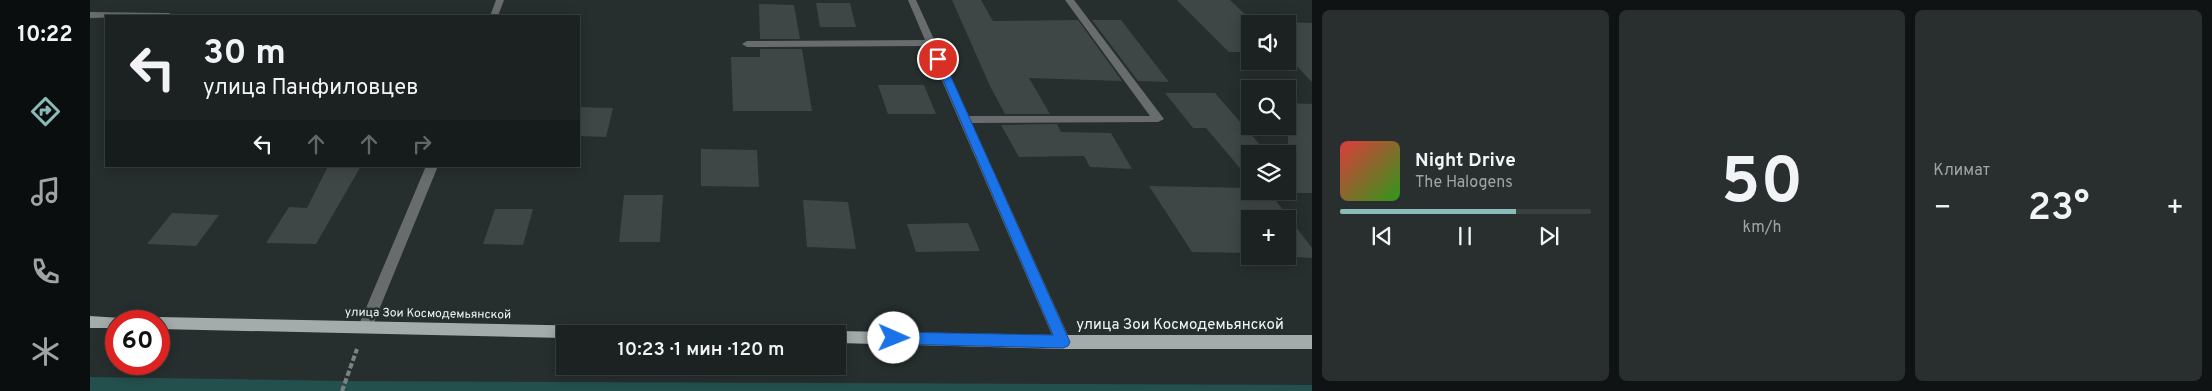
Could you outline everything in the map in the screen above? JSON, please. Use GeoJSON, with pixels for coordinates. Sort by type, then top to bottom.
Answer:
{"type":"FeatureCollection","features":[{"type":"Feature","properties":{"kind":"main road"},"geometry":{"type":"LineString","coordinates":[[90,322],[105,322]]}},
{"type":"Feature","properties":{"kind":"main road","name":"улица Зои Космодемьянской"},"geometry":{"type":"LineString","coordinates":[[170,323],[556,331]]}},
{"type":"Feature","properties":{"kind":"main road","name":"улица Зои Космодемьянской"},"geometry":{"type":"LineString","coordinates":[[846,337],[1063,342],[1312,342]]}},
{"type":"Feature","properties":{"kind":"street"},"geometry":{"type":"LineString","coordinates":[[494,15],[500,0]]}},
{"type":"Feature","properties":{"kind":"street"},"geometry":{"type":"LineString","coordinates":[[912,0],[1063,342]]}},
{"type":"Feature","properties":{"kind":"street"},"geometry":{"type":"LineString","coordinates":[[965,120],[1158,119],[1068,0]]}},
{"type":"Feature","properties":{"kind":"street"},"geometry":{"type":"LineString","coordinates":[[90,15],[105,15]]}},
{"type":"Feature","properties":{"kind":"street"},"geometry":{"type":"LineString","coordinates":[[747,44],[931,43]]}},
{"type":"Feature","properties":{"kind":"street"},"geometry":{"type":"LineString","coordinates":[[365,327],[432,167]]}},
{"type":"Feature","properties":{"kind":"path"},"geometry":{"type":"LineString","coordinates":[[342,391],[365,327]]}},
{"type":"Feature","properties":{"kind":"shaded area"},"geometry":{"type":"Polygon","coordinates":[[[90,377],[346,381],[1312,385],[1312,391],[90,391],[90,377]]]}},
{"type":"Feature","properties":{"kind":"building"},"geometry":{"type":"Polygon","coordinates":[[[952,0],[981,0],[993,21],[1078,20],[1122,81],[1029,78],[1050,114],[1005,114],[990,86],[952,0]]]}},
{"type":"Feature","properties":{"kind":"building"},"geometry":{"type":"Polygon","coordinates":[[[1177,0],[1230,0],[1246,15],[1241,15],[1241,52],[1229,52],[1177,0]]]}},
{"type":"Feature","properties":{"kind":"building"},"geometry":{"type":"Polygon","coordinates":[[[816,3],[850,3],[856,27],[820,27],[816,3]]]}},
{"type":"Feature","properties":{"kind":"building"},"geometry":{"type":"Polygon","coordinates":[[[759,4],[794,5],[800,39],[760,39],[759,4]]]}},
{"type":"Feature","properties":{"kind":"building"},"geometry":{"type":"Polygon","coordinates":[[[1092,20],[1121,20],[1169,82],[1138,81],[1092,20]]]}},
{"type":"Feature","properties":{"kind":"building"},"geometry":{"type":"Polygon","coordinates":[[[1296,22],[1312,23],[1312,82],[1296,65],[1296,22]]]}},
{"type":"Feature","properties":{"kind":"building"},"geometry":{"type":"Polygon","coordinates":[[[760,49],[802,49],[812,111],[733,111],[731,57],[760,57],[760,49]]]}},
{"type":"Feature","properties":{"kind":"building"},"geometry":{"type":"Polygon","coordinates":[[[878,85],[924,85],[936,114],[888,114],[878,85]]]}},
{"type":"Feature","properties":{"kind":"building"},"geometry":{"type":"Polygon","coordinates":[[[1165,93],[1215,93],[1241,123],[1241,135],[1251,135],[1260,145],[1241,145],[1241,169],[1206,128],[1193,128],[1165,93]]]}},
{"type":"Feature","properties":{"kind":"building"},"geometry":{"type":"Polygon","coordinates":[[[1296,103],[1312,104],[1312,193],[1296,193],[1296,145],[1288,145],[1288,135],[1296,135],[1296,103]]]}},
{"type":"Feature","properties":{"kind":"building"},"geometry":{"type":"Polygon","coordinates":[[[580,107],[613,108],[606,137],[580,136],[580,107]]]}},
{"type":"Feature","properties":{"kind":"building"},"geometry":{"type":"Polygon","coordinates":[[[1057,124],[1061,132],[1111,133],[1132,169],[1090,167],[1084,156],[1019,157],[1001,125],[1057,124]]]}},
{"type":"Feature","properties":{"kind":"building"},"geometry":{"type":"Polygon","coordinates":[[[701,149],[757,150],[759,187],[701,186],[701,149]]]}},
{"type":"Feature","properties":{"kind":"building"},"geometry":{"type":"Polygon","coordinates":[[[328,167],[360,167],[316,244],[266,243],[289,207],[307,208],[328,167]]]}},
{"type":"Feature","properties":{"kind":"building"},"geometry":{"type":"Polygon","coordinates":[[[1149,186],[1241,188],[1241,200],[1275,200],[1283,210],[1241,210],[1241,253],[1192,252],[1149,186]]]}},
{"type":"Feature","properties":{"kind":"building"},"geometry":{"type":"Polygon","coordinates":[[[624,195],[663,195],[660,242],[619,242],[624,195]]]}},
{"type":"Feature","properties":{"kind":"building"},"geometry":{"type":"Polygon","coordinates":[[[803,200],[848,202],[856,249],[807,247],[803,200]]]}},
{"type":"Feature","properties":{"kind":"building"},"geometry":{"type":"Polygon","coordinates":[[[495,209],[533,209],[523,245],[483,244],[495,209]]]}},
{"type":"Feature","properties":{"kind":"building"},"geometry":{"type":"Polygon","coordinates":[[[172,213],[219,215],[196,246],[147,244],[172,213]]]}},
{"type":"Feature","properties":{"kind":"building"},"geometry":{"type":"Polygon","coordinates":[[[968,223],[980,251],[916,252],[907,224],[968,223]]]}},
{"type":"Feature","properties":{"kind":"building"},"geometry":{"type":"Polygon","coordinates":[[[1296,227],[1312,248],[1312,258],[1296,257],[1296,227]]]}},
{"type":"Feature","properties":{"kind":"route"},"geometry":{"type":"LineString","coordinates":[[894,338],[1063,342],[938,59]]}}]}
